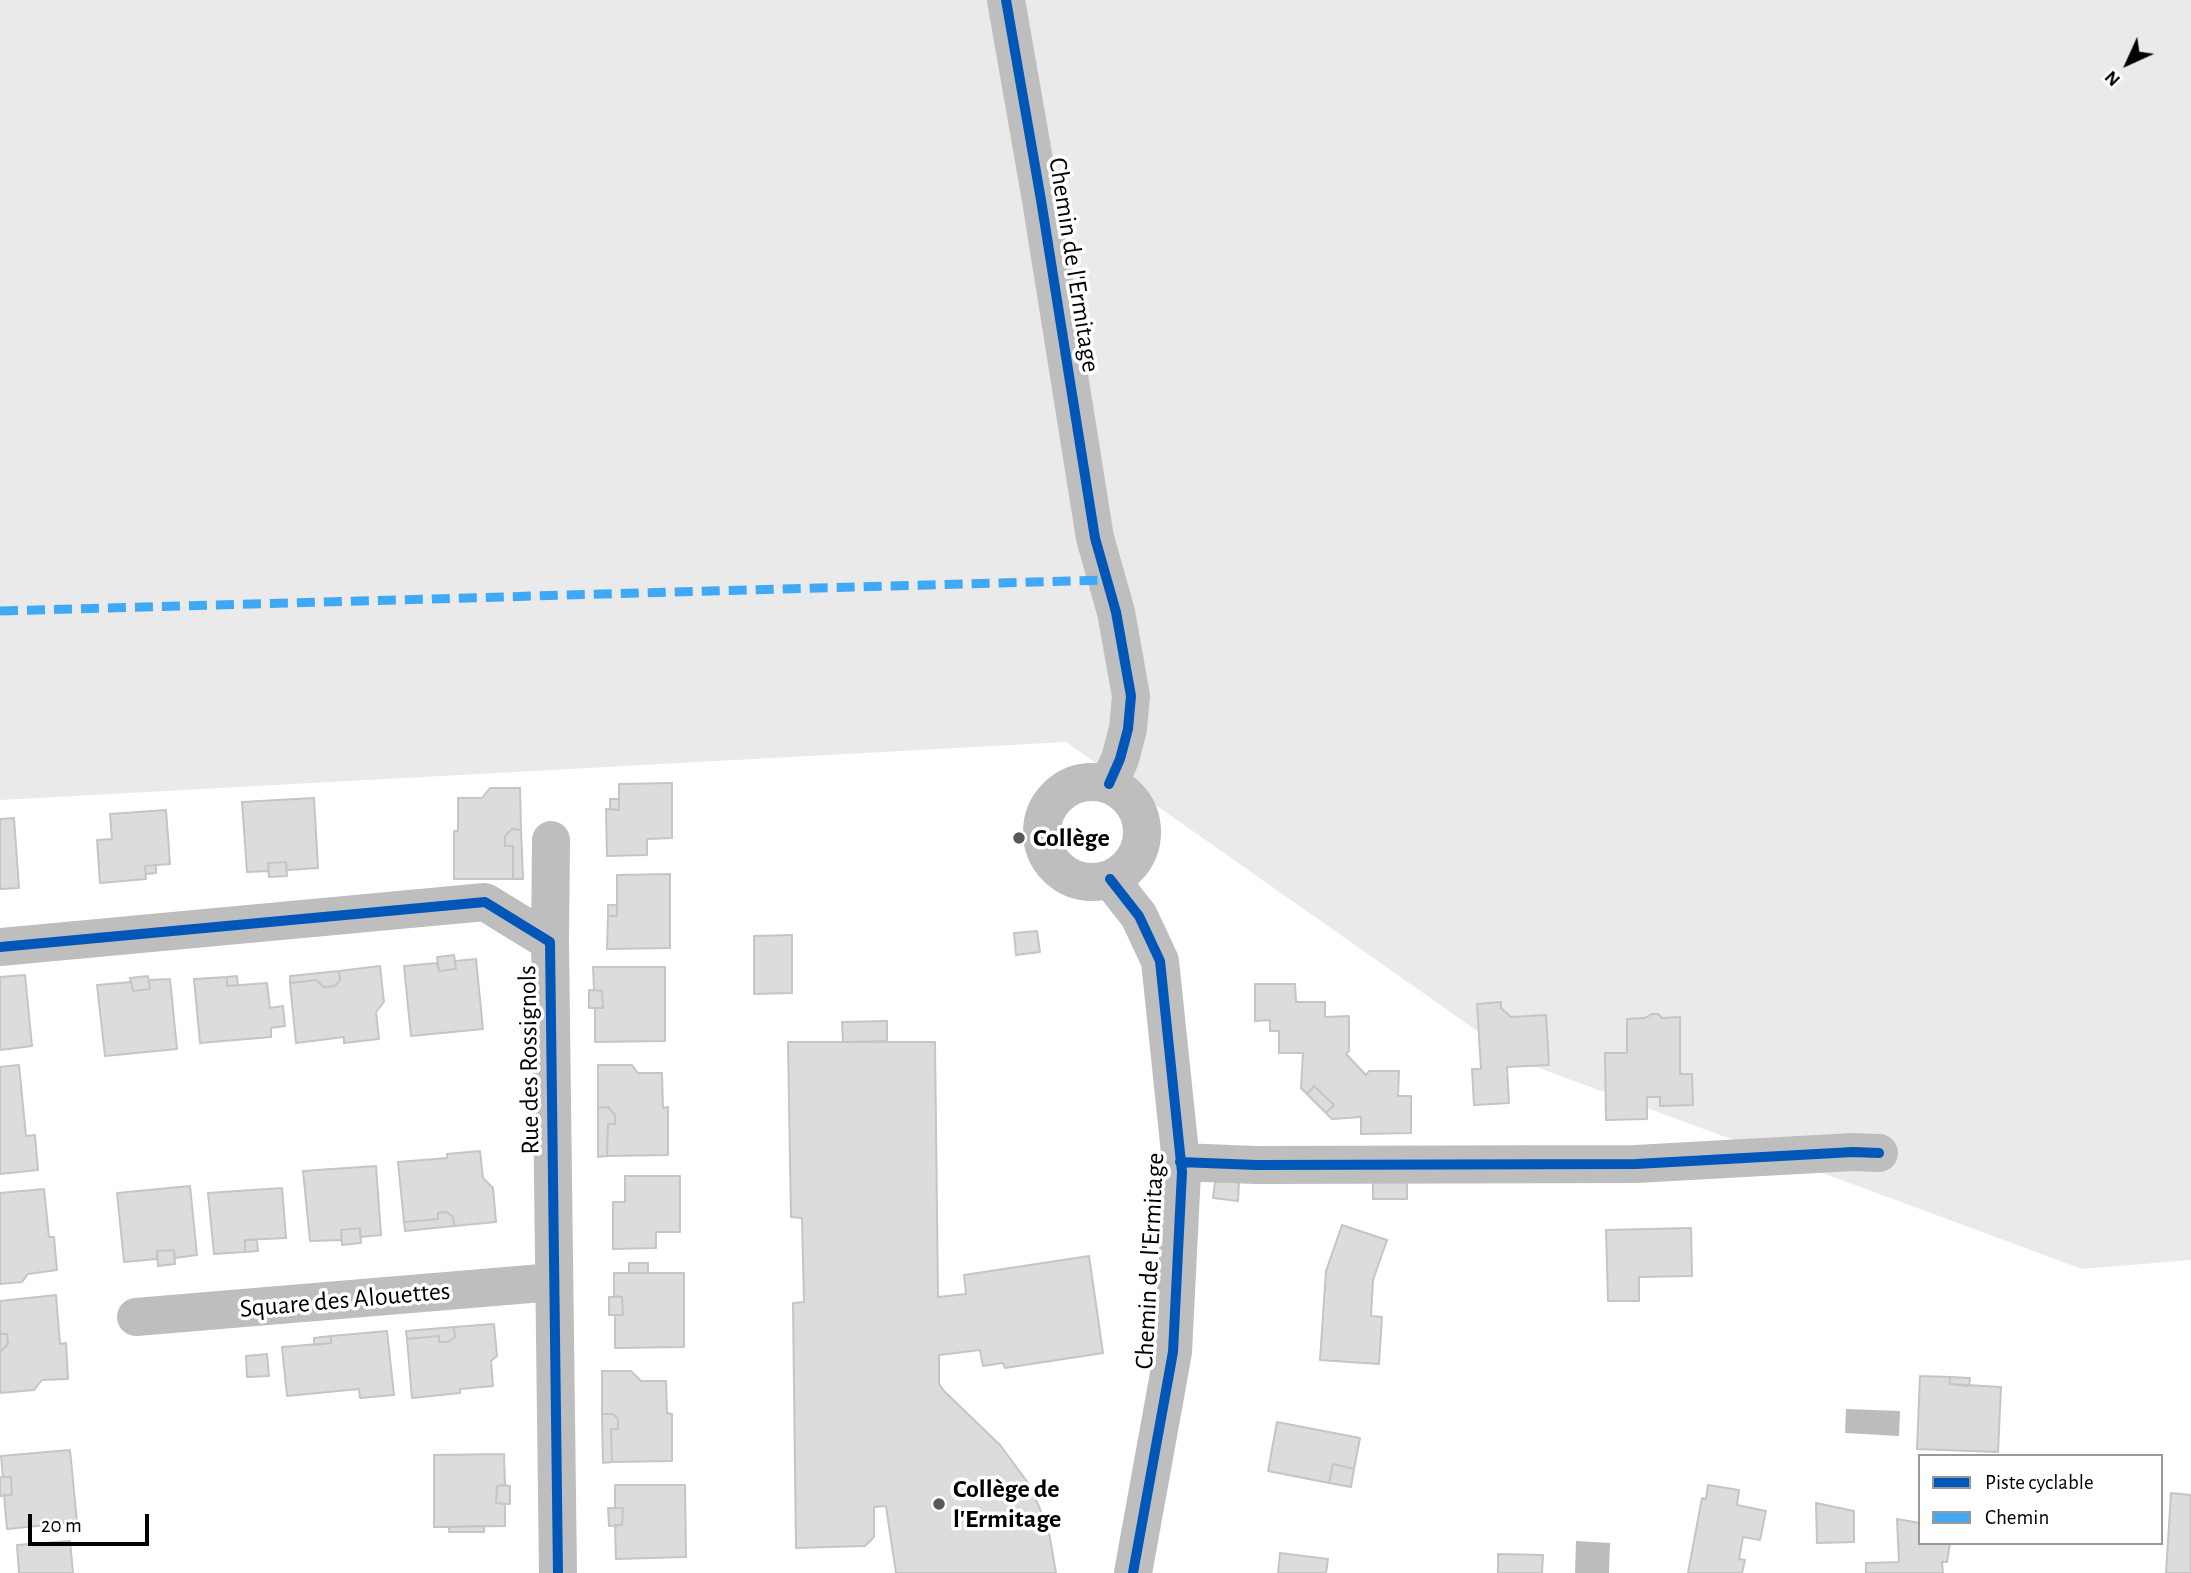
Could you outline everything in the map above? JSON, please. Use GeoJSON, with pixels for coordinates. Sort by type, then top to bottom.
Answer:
{"type":"FeatureCollection","features":[{"type":"Feature","properties":{"kind":"street","name":"Chemin de l'Ermitage"},"geometry":{"type":"LineString","coordinates":[[1006,0],[1041,200],[1094,538],[1116,612],[1131,696],[1128,729],[1120,759],[1109,784]]}},
{"type":"Feature","properties":{"kind":"street"},"geometry":{"type":"LineString","coordinates":[[1096,781],[1120,790],[1132,801],[1141,818],[1142,839],[1137,855],[1128,867],[1110,879],[1093,882],[1077,880],[1064,874],[1053,863],[1044,845],[1042,830],[1045,814],[1056,797],[1068,787],[1080,782],[1096,781]]}},
{"type":"Feature","properties":{"kind":"street","name":"Rue des Rossignols"},"geometry":{"type":"LineString","coordinates":[[551,840],[558,1573]]}},
{"type":"Feature","properties":{"kind":"street","name":"Chemin de l'Ermitage"},"geometry":{"type":"LineString","coordinates":[[1110,879],[1139,916],[1160,961],[1182,1172],[1173,1352],[1133,1573]]}},
{"type":"Feature","properties":{"kind":"street","name":"Rue des Rossignols"},"geometry":{"type":"LineString","coordinates":[[0,947],[485,902],[550,942]]}},
{"type":"Feature","properties":{"kind":"street"},"geometry":{"type":"LineString","coordinates":[[1180,1162],[1256,1165],[1636,1164],[1853,1152],[1879,1153]]}},
{"type":"Feature","properties":{"kind":"street","name":"Square des Alouettes"},"geometry":{"type":"LineString","coordinates":[[136,1317],[554,1282]]}},
{"type":"Feature","properties":{"kind":"shaded area"},"geometry":{"type":"Polygon","coordinates":[[[0,0],[2191,0],[2191,1260],[2082,1269],[1520,1061],[1066,742],[0,800],[0,0]]]}},
{"type":"Feature","properties":{"kind":"shaded area"},"geometry":{"type":"Polygon","coordinates":[[[1846,1409],[1900,1411],[1899,1436],[1845,1433],[1846,1409]]]}},
{"type":"Feature","properties":{"kind":"shaded area"},"geometry":{"type":"Polygon","coordinates":[[[1576,1541],[1610,1543],[1609,1573],[1575,1573],[1576,1541]]]}},
{"type":"Feature","properties":{"kind":"building"},"geometry":{"type":"Polygon","coordinates":[[[672,783],[672,838],[647,839],[647,855],[607,856],[606,809],[619,810],[619,784],[672,783]]]}},
{"type":"Feature","properties":{"kind":"building"},"geometry":{"type":"Polygon","coordinates":[[[490,788],[520,788],[521,830],[512,829],[505,836],[505,846],[513,846],[513,879],[454,879],[454,831],[458,831],[458,798],[482,798],[490,788]]]}},
{"type":"Feature","properties":{"kind":"building"},"geometry":{"type":"Polygon","coordinates":[[[314,798],[318,868],[287,870],[286,862],[268,863],[269,871],[247,872],[242,802],[314,798]]]}},
{"type":"Feature","properties":{"kind":"building"},"geometry":{"type":"Polygon","coordinates":[[[610,799],[619,799],[619,810],[610,809],[610,799]]]}},
{"type":"Feature","properties":{"kind":"building"},"geometry":{"type":"Polygon","coordinates":[[[166,810],[170,864],[145,866],[146,879],[100,883],[97,840],[112,839],[110,814],[166,810]]]}},
{"type":"Feature","properties":{"kind":"building"},"geometry":{"type":"Polygon","coordinates":[[[14,818],[19,888],[0,889],[0,819],[14,818]]]}},
{"type":"Feature","properties":{"kind":"building"},"geometry":{"type":"Polygon","coordinates":[[[512,829],[521,830],[523,879],[513,879],[513,846],[505,846],[505,836],[512,829]]]}},
{"type":"Feature","properties":{"kind":"building"},"geometry":{"type":"Polygon","coordinates":[[[286,862],[287,876],[269,877],[268,863],[286,862]]]}},
{"type":"Feature","properties":{"kind":"building"},"geometry":{"type":"Polygon","coordinates":[[[156,865],[156,873],[146,874],[145,866],[156,865]]]}},
{"type":"Feature","properties":{"kind":"building"},"geometry":{"type":"Polygon","coordinates":[[[670,874],[670,948],[607,949],[608,916],[617,916],[617,875],[670,874]]]}},
{"type":"Feature","properties":{"kind":"building"},"geometry":{"type":"Polygon","coordinates":[[[608,905],[617,905],[617,916],[608,916],[608,905]]]}},
{"type":"Feature","properties":{"kind":"building"},"geometry":{"type":"Polygon","coordinates":[[[1037,931],[1040,952],[1016,955],[1014,933],[1037,931]]]}},
{"type":"Feature","properties":{"kind":"building"},"geometry":{"type":"Polygon","coordinates":[[[792,935],[792,993],[754,994],[754,936],[792,935]]]}},
{"type":"Feature","properties":{"kind":"building"},"geometry":{"type":"Polygon","coordinates":[[[454,955],[456,969],[439,971],[437,957],[454,955]]]}},
{"type":"Feature","properties":{"kind":"building"},"geometry":{"type":"Polygon","coordinates":[[[476,959],[483,1029],[411,1036],[404,966],[437,963],[439,971],[456,969],[455,961],[476,959]]]}},
{"type":"Feature","properties":{"kind":"building"},"geometry":{"type":"Polygon","coordinates":[[[380,966],[384,1002],[376,1012],[379,1039],[344,1043],[344,1037],[296,1043],[290,983],[316,980],[324,987],[335,986],[340,980],[339,971],[380,966]]]}},
{"type":"Feature","properties":{"kind":"building"},"geometry":{"type":"Polygon","coordinates":[[[593,967],[665,967],[665,1041],[595,1042],[595,1008],[603,1008],[602,991],[594,990],[593,967]]]}},
{"type":"Feature","properties":{"kind":"building"},"geometry":{"type":"Polygon","coordinates":[[[339,971],[340,980],[335,986],[324,987],[316,980],[290,983],[290,976],[339,971]]]}},
{"type":"Feature","properties":{"kind":"building"},"geometry":{"type":"Polygon","coordinates":[[[25,975],[32,1046],[0,1050],[0,977],[25,975]]]}},
{"type":"Feature","properties":{"kind":"building"},"geometry":{"type":"Polygon","coordinates":[[[148,976],[150,989],[133,991],[130,978],[148,976]]]}},
{"type":"Feature","properties":{"kind":"building"},"geometry":{"type":"Polygon","coordinates":[[[237,976],[238,985],[227,986],[227,977],[237,976]]]}},
{"type":"Feature","properties":{"kind":"building"},"geometry":{"type":"Polygon","coordinates":[[[227,977],[227,986],[267,983],[270,1008],[283,1006],[285,1026],[271,1028],[271,1037],[200,1043],[194,979],[227,977]]]}},
{"type":"Feature","properties":{"kind":"building"},"geometry":{"type":"Polygon","coordinates":[[[170,979],[177,1049],[105,1056],[97,985],[131,982],[133,991],[150,989],[149,980],[170,979]]]}},
{"type":"Feature","properties":{"kind":"building"},"geometry":{"type":"Polygon","coordinates":[[[1255,984],[1295,984],[1296,1002],[1325,1002],[1325,1017],[1349,1016],[1349,1051],[1346,1054],[1366,1075],[1369,1071],[1399,1071],[1398,1096],[1411,1096],[1411,1133],[1361,1134],[1361,1117],[1332,1119],[1326,1113],[1334,1105],[1314,1086],[1307,1094],[1301,1088],[1303,1053],[1279,1053],[1279,1031],[1270,1031],[1270,1020],[1255,1021],[1255,984]]]}},
{"type":"Feature","properties":{"kind":"building"},"geometry":{"type":"Polygon","coordinates":[[[589,990],[602,991],[603,1008],[589,1008],[589,990]]]}},
{"type":"Feature","properties":{"kind":"building"},"geometry":{"type":"Polygon","coordinates":[[[1501,1002],[1501,1008],[1511,1017],[1546,1015],[1549,1065],[1507,1067],[1509,1103],[1474,1105],[1472,1069],[1481,1069],[1477,1004],[1501,1002]]]}},
{"type":"Feature","properties":{"kind":"building"},"geometry":{"type":"Polygon","coordinates":[[[1658,1014],[1662,1018],[1680,1017],[1680,1074],[1692,1074],[1693,1105],[1660,1106],[1660,1097],[1647,1097],[1647,1119],[1606,1120],[1605,1053],[1627,1053],[1627,1019],[1645,1018],[1658,1014]]]}},
{"type":"Feature","properties":{"kind":"building"},"geometry":{"type":"Polygon","coordinates":[[[887,1021],[887,1041],[843,1042],[842,1022],[887,1021]]]}},
{"type":"Feature","properties":{"kind":"building"},"geometry":{"type":"Polygon","coordinates":[[[788,1042],[935,1042],[938,1297],[966,1294],[964,1275],[1089,1256],[1103,1353],[1005,1368],[1003,1363],[983,1366],[980,1350],[939,1355],[939,1384],[1000,1445],[1029,1484],[1048,1527],[1056,1573],[896,1573],[886,1506],[874,1507],[874,1537],[865,1546],[796,1548],[793,1303],[804,1302],[802,1218],[791,1217],[788,1042]]]}},
{"type":"Feature","properties":{"kind":"building"},"geometry":{"type":"Polygon","coordinates":[[[19,1065],[26,1136],[35,1135],[38,1170],[0,1174],[0,1067],[19,1065]]]}},
{"type":"Feature","properties":{"kind":"building"},"geometry":{"type":"Polygon","coordinates":[[[598,1065],[632,1065],[638,1073],[662,1073],[663,1108],[668,1107],[668,1155],[607,1156],[608,1124],[615,1124],[615,1115],[608,1107],[598,1108],[598,1065]]]}},
{"type":"Feature","properties":{"kind":"building"},"geometry":{"type":"Polygon","coordinates":[[[1314,1086],[1334,1105],[1326,1113],[1307,1094],[1314,1086]]]}},
{"type":"Feature","properties":{"kind":"building"},"geometry":{"type":"Polygon","coordinates":[[[608,1107],[615,1115],[615,1124],[608,1124],[607,1156],[598,1157],[598,1108],[608,1107]]]}},
{"type":"Feature","properties":{"kind":"building"},"geometry":{"type":"Polygon","coordinates":[[[480,1151],[483,1178],[493,1188],[496,1222],[454,1226],[453,1217],[447,1212],[438,1213],[438,1219],[404,1222],[398,1162],[447,1158],[447,1154],[480,1151]]]}},
{"type":"Feature","properties":{"kind":"building"},"geometry":{"type":"Polygon","coordinates":[[[376,1166],[381,1235],[360,1237],[360,1228],[341,1230],[342,1240],[310,1241],[303,1171],[376,1166]]]}},
{"type":"Feature","properties":{"kind":"building"},"geometry":{"type":"Polygon","coordinates":[[[625,1176],[680,1176],[680,1232],[656,1232],[656,1248],[613,1249],[613,1202],[625,1202],[625,1176]]]}},
{"type":"Feature","properties":{"kind":"building"},"geometry":{"type":"Polygon","coordinates":[[[1215,1182],[1239,1182],[1238,1201],[1213,1198],[1215,1182]]]}},
{"type":"Feature","properties":{"kind":"building"},"geometry":{"type":"Polygon","coordinates":[[[1373,1182],[1407,1182],[1407,1199],[1373,1199],[1373,1182]]]}},
{"type":"Feature","properties":{"kind":"building"},"geometry":{"type":"Polygon","coordinates":[[[190,1186],[197,1255],[175,1258],[174,1250],[157,1251],[157,1259],[124,1262],[117,1193],[190,1186]]]}},
{"type":"Feature","properties":{"kind":"building"},"geometry":{"type":"Polygon","coordinates":[[[282,1188],[286,1238],[245,1240],[245,1252],[214,1254],[208,1193],[282,1188]]]}},
{"type":"Feature","properties":{"kind":"building"},"geometry":{"type":"Polygon","coordinates":[[[44,1189],[49,1237],[54,1237],[57,1270],[28,1274],[22,1282],[0,1284],[0,1193],[44,1189]]]}},
{"type":"Feature","properties":{"kind":"building"},"geometry":{"type":"Polygon","coordinates":[[[447,1212],[453,1217],[454,1226],[405,1231],[404,1222],[438,1219],[438,1213],[447,1212]]]}},
{"type":"Feature","properties":{"kind":"building"},"geometry":{"type":"Polygon","coordinates":[[[1342,1225],[1387,1240],[1373,1280],[1371,1316],[1382,1317],[1379,1364],[1320,1360],[1326,1271],[1342,1225]]]}},
{"type":"Feature","properties":{"kind":"building"},"geometry":{"type":"Polygon","coordinates":[[[360,1228],[361,1243],[342,1245],[341,1230],[360,1228]]]}},
{"type":"Feature","properties":{"kind":"building"},"geometry":{"type":"Polygon","coordinates":[[[1691,1228],[1692,1276],[1639,1277],[1639,1301],[1608,1301],[1606,1230],[1691,1228]]]}},
{"type":"Feature","properties":{"kind":"building"},"geometry":{"type":"Polygon","coordinates":[[[245,1240],[257,1240],[258,1251],[245,1252],[245,1240]]]}},
{"type":"Feature","properties":{"kind":"building"},"geometry":{"type":"Polygon","coordinates":[[[174,1250],[175,1264],[158,1266],[157,1251],[174,1250]]]}},
{"type":"Feature","properties":{"kind":"building"},"geometry":{"type":"Polygon","coordinates":[[[629,1263],[648,1263],[648,1273],[629,1273],[629,1263]]]}},
{"type":"Feature","properties":{"kind":"building"},"geometry":{"type":"Polygon","coordinates":[[[614,1273],[684,1273],[684,1347],[615,1348],[615,1315],[623,1315],[622,1297],[614,1296],[614,1273]]]}},
{"type":"Feature","properties":{"kind":"building"},"geometry":{"type":"Polygon","coordinates":[[[56,1295],[60,1344],[66,1343],[68,1379],[42,1380],[34,1390],[0,1393],[0,1352],[8,1344],[7,1334],[0,1334],[0,1301],[56,1295]]]}},
{"type":"Feature","properties":{"kind":"building"},"geometry":{"type":"Polygon","coordinates":[[[609,1297],[622,1297],[623,1315],[609,1315],[609,1297]]]}},
{"type":"Feature","properties":{"kind":"building"},"geometry":{"type":"Polygon","coordinates":[[[494,1324],[497,1356],[491,1361],[493,1386],[412,1398],[407,1339],[439,1336],[439,1342],[448,1342],[455,1337],[454,1327],[494,1324]]]}},
{"type":"Feature","properties":{"kind":"building"},"geometry":{"type":"Polygon","coordinates":[[[454,1327],[455,1337],[448,1342],[439,1342],[439,1336],[407,1339],[406,1331],[454,1327]]]}},
{"type":"Feature","properties":{"kind":"building"},"geometry":{"type":"Polygon","coordinates":[[[387,1331],[394,1395],[360,1398],[359,1389],[287,1396],[282,1347],[331,1343],[331,1336],[387,1331]]]}},
{"type":"Feature","properties":{"kind":"building"},"geometry":{"type":"Polygon","coordinates":[[[0,1334],[7,1334],[8,1344],[0,1352],[0,1334]]]}},
{"type":"Feature","properties":{"kind":"building"},"geometry":{"type":"Polygon","coordinates":[[[331,1336],[331,1343],[314,1345],[314,1338],[331,1336]]]}},
{"type":"Feature","properties":{"kind":"building"},"geometry":{"type":"Polygon","coordinates":[[[267,1354],[269,1376],[247,1377],[246,1356],[267,1354]]]}},
{"type":"Feature","properties":{"kind":"building"},"geometry":{"type":"Polygon","coordinates":[[[602,1371],[631,1371],[641,1381],[666,1381],[667,1413],[672,1414],[672,1461],[612,1462],[611,1429],[618,1429],[618,1419],[613,1414],[602,1414],[602,1371]]]}},
{"type":"Feature","properties":{"kind":"building"},"geometry":{"type":"Polygon","coordinates":[[[1920,1376],[1950,1377],[1950,1384],[2001,1387],[1998,1452],[1917,1449],[1920,1376]]]}},
{"type":"Feature","properties":{"kind":"building"},"geometry":{"type":"Polygon","coordinates":[[[1950,1377],[1970,1378],[1969,1386],[1950,1384],[1950,1377]]]}},
{"type":"Feature","properties":{"kind":"building"},"geometry":{"type":"Polygon","coordinates":[[[602,1414],[613,1414],[618,1419],[618,1429],[611,1429],[612,1462],[603,1463],[602,1414]]]}},
{"type":"Feature","properties":{"kind":"building"},"geometry":{"type":"Polygon","coordinates":[[[1277,1422],[1360,1438],[1354,1469],[1333,1464],[1329,1483],[1268,1471],[1277,1422]]]}},
{"type":"Feature","properties":{"kind":"building"},"geometry":{"type":"Polygon","coordinates":[[[70,1450],[77,1522],[7,1529],[4,1495],[12,1495],[11,1477],[3,1477],[1,1456],[70,1450]]]}},
{"type":"Feature","properties":{"kind":"building"},"geometry":{"type":"Polygon","coordinates":[[[504,1454],[505,1485],[497,1486],[496,1503],[505,1504],[505,1526],[434,1527],[434,1455],[504,1454]]]}},
{"type":"Feature","properties":{"kind":"building"},"geometry":{"type":"Polygon","coordinates":[[[1333,1464],[1354,1469],[1351,1487],[1329,1483],[1333,1464]]]}},
{"type":"Feature","properties":{"kind":"building"},"geometry":{"type":"Polygon","coordinates":[[[0,1477],[11,1477],[12,1495],[0,1496],[0,1477]]]}},
{"type":"Feature","properties":{"kind":"building"},"geometry":{"type":"Polygon","coordinates":[[[615,1485],[685,1485],[686,1557],[616,1559],[615,1525],[622,1525],[623,1508],[615,1508],[615,1485]]]}},
{"type":"Feature","properties":{"kind":"building"},"geometry":{"type":"Polygon","coordinates":[[[1708,1485],[1739,1490],[1737,1505],[1766,1511],[1760,1540],[1743,1537],[1739,1559],[1745,1560],[1742,1573],[1688,1573],[1702,1498],[1706,1499],[1708,1485]]]}},
{"type":"Feature","properties":{"kind":"building"},"geometry":{"type":"Polygon","coordinates":[[[497,1486],[510,1486],[510,1504],[496,1503],[497,1486]]]}},
{"type":"Feature","properties":{"kind":"building"},"geometry":{"type":"Polygon","coordinates":[[[2171,1493],[2191,1495],[2191,1573],[2166,1573],[2171,1493]]]}},
{"type":"Feature","properties":{"kind":"building"},"geometry":{"type":"Polygon","coordinates":[[[1816,1503],[1854,1511],[1854,1542],[1817,1543],[1816,1503]]]}},
{"type":"Feature","properties":{"kind":"building"},"geometry":{"type":"Polygon","coordinates":[[[608,1508],[623,1508],[622,1525],[609,1526],[608,1508]]]}},
{"type":"Feature","properties":{"kind":"building"},"geometry":{"type":"Polygon","coordinates":[[[1897,1519],[1918,1523],[1918,1545],[1950,1545],[1947,1562],[1942,1562],[1943,1573],[1866,1573],[1866,1563],[1899,1562],[1897,1519]]]}},
{"type":"Feature","properties":{"kind":"building"},"geometry":{"type":"Polygon","coordinates":[[[484,1526],[484,1532],[449,1532],[449,1527],[484,1526]]]}},
{"type":"Feature","properties":{"kind":"building"},"geometry":{"type":"Polygon","coordinates":[[[70,1541],[73,1573],[19,1573],[17,1545],[70,1541]]]}},
{"type":"Feature","properties":{"kind":"building"},"geometry":{"type":"Polygon","coordinates":[[[1280,1553],[1328,1559],[1326,1573],[1278,1573],[1280,1553]]]}},
{"type":"Feature","properties":{"kind":"building"},"geometry":{"type":"Polygon","coordinates":[[[1498,1554],[1543,1555],[1542,1573],[1498,1573],[1498,1554]]]}},
{"type":"Feature","properties":{"kind":"marked path"},"geometry":{"type":"LineString","coordinates":[[0,611],[1106,580]]}},
{"type":"Feature","properties":{"kind":"cycle path"},"geometry":{"type":"LineString","coordinates":[[1006,0],[1095,538],[1116,612],[1131,696],[1128,729],[1120,759],[1109,784]]}},
{"type":"Feature","properties":{"kind":"cycle path"},"geometry":{"type":"LineString","coordinates":[[1110,879],[1139,916],[1160,961],[1182,1172],[1173,1352],[1133,1573]]}},
{"type":"Feature","properties":{"kind":"cycle path"},"geometry":{"type":"LineString","coordinates":[[0,947],[485,902],[550,942],[558,1573]]}},
{"type":"Feature","properties":{"kind":"cycle path"},"geometry":{"type":"LineString","coordinates":[[1180,1162],[1256,1165],[1636,1164],[1853,1152],[1879,1153]]}},
{"type":"Feature","properties":{"kind":"place","name":"Collège"},"geometry":{"type":"Point","coordinates":[1019,838]}},
{"type":"Feature","properties":{"kind":"place","name":"Collège de l'Ermitage"},"geometry":{"type":"Point","coordinates":[939,1504]}}]}
